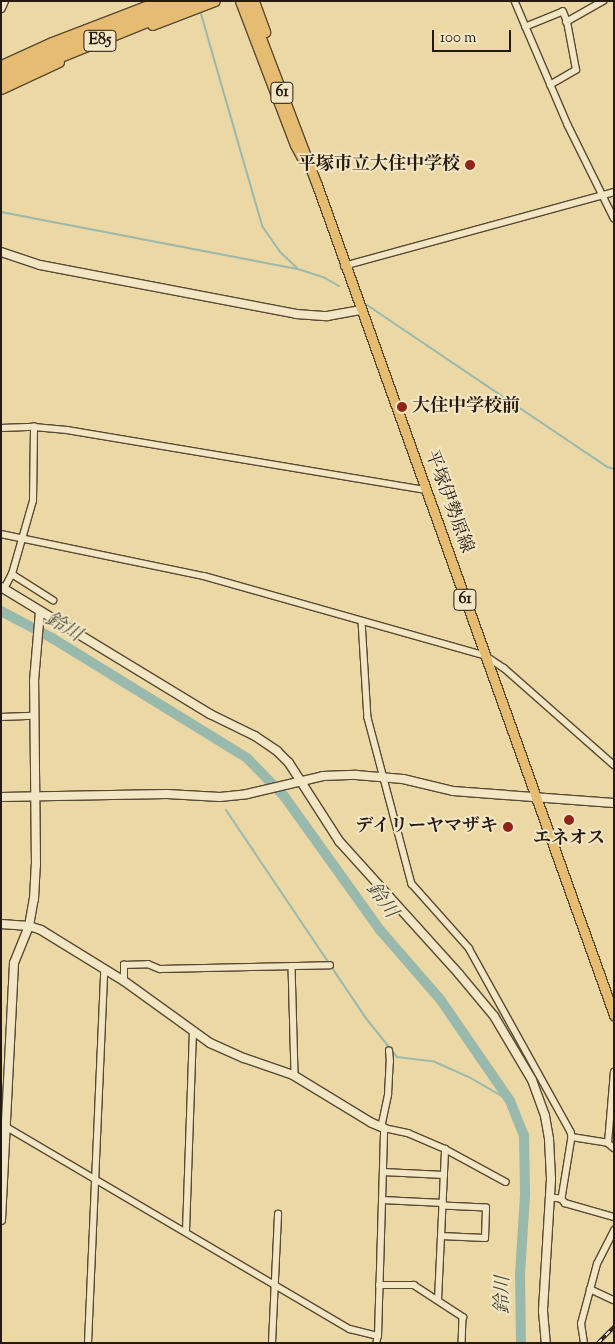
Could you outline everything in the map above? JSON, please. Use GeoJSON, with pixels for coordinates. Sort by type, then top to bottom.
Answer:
{"type":"FeatureCollection","features":[{"type":"Feature","properties":{"kind":"highway","name":"E85"},"geometry":{"type":"LineString","coordinates":[[1,73],[178,1]]}},
{"type":"Feature","properties":{"kind":"highway","name":"E85"},"geometry":{"type":"LineString","coordinates":[[1,81],[199,1]]}},
{"type":"Feature","properties":{"kind":"main road"},"geometry":{"type":"LineString","coordinates":[[1,65],[52,42],[159,1]]}},
{"type":"Feature","properties":{"kind":"main road"},"geometry":{"type":"LineString","coordinates":[[1,89],[60,62],[215,1]]}},
{"type":"Feature","properties":{"kind":"main road"},"geometry":{"type":"LineString","coordinates":[[240,1],[295,145],[316,185]]}},
{"type":"Feature","properties":{"kind":"main road","name":"平塚伊勢原線"},"geometry":{"type":"LineString","coordinates":[[247,1],[316,185],[614,1015]]}},
{"type":"Feature","properties":{"kind":"main road"},"geometry":{"type":"LineString","coordinates":[[254,1],[306,141],[316,185]]}},
{"type":"Feature","properties":{"kind":"street"},"geometry":{"type":"LineString","coordinates":[[1,8],[4,1]]}},
{"type":"Feature","properties":{"kind":"street"},"geometry":{"type":"LineString","coordinates":[[515,1],[550,85],[614,218]]}},
{"type":"Feature","properties":{"kind":"street"},"geometry":{"type":"LineString","coordinates":[[567,22],[604,1]]}},
{"type":"Feature","properties":{"kind":"street"},"geometry":{"type":"LineString","coordinates":[[526,26],[562,12],[567,22],[576,70],[550,85]]}},
{"type":"Feature","properties":{"kind":"street"},"geometry":{"type":"LineString","coordinates":[[344,266],[614,192]]}},
{"type":"Feature","properties":{"kind":"street"},"geometry":{"type":"LineString","coordinates":[[1,252],[40,265],[296,314],[327,316],[361,310]]}},
{"type":"Feature","properties":{"kind":"street"},"geometry":{"type":"LineString","coordinates":[[34,427],[33,501],[24,538],[12,574],[2,588],[40,613],[210,714],[265,742],[289,763],[296,782],[339,841],[459,974],[494,1016],[515,1049],[532,1080],[545,1116],[551,1160],[543,1312],[546,1343]]}},
{"type":"Feature","properties":{"kind":"street"},"geometry":{"type":"LineString","coordinates":[[1,428],[34,427],[126,439],[426,490]]}},
{"type":"Feature","properties":{"kind":"street"},"geometry":{"type":"LineString","coordinates":[[1,534],[204,576],[486,656],[504,668],[614,765]]}},
{"type":"Feature","properties":{"kind":"street"},"geometry":{"type":"LineString","coordinates":[[12,574],[53,600]]}},
{"type":"Feature","properties":{"kind":"street"},"geometry":{"type":"LineString","coordinates":[[1,1220],[14,963],[29,926],[34,899],[36,865],[33,716],[36,649],[40,613]]}},
{"type":"Feature","properties":{"kind":"street"},"geometry":{"type":"LineString","coordinates":[[362,621],[368,718],[412,884],[469,948],[568,1126],[572,1137],[562,1199]]}},
{"type":"Feature","properties":{"kind":"street"},"geometry":{"type":"LineString","coordinates":[[1,717],[33,716]]}},
{"type":"Feature","properties":{"kind":"street"},"geometry":{"type":"LineString","coordinates":[[1,797],[167,794],[220,797],[250,793],[323,776],[383,776],[454,791],[614,803]]}},
{"type":"Feature","properties":{"kind":"street"},"geometry":{"type":"LineString","coordinates":[[1,924],[29,926],[41,930],[124,981],[193,1032],[222,1049],[295,1076],[383,1128],[408,1133],[445,1149],[480,1166],[506,1182]]}},
{"type":"Feature","properties":{"kind":"street"},"geometry":{"type":"LineString","coordinates":[[124,981],[124,965],[148,964],[160,969],[330,965]]}},
{"type":"Feature","properties":{"kind":"street"},"geometry":{"type":"LineString","coordinates":[[292,966],[295,1076]]}},
{"type":"Feature","properties":{"kind":"street"},"geometry":{"type":"LineString","coordinates":[[88,1343],[104,970]]}},
{"type":"Feature","properties":{"kind":"street"},"geometry":{"type":"LineString","coordinates":[[186,1231],[193,1032]]}},
{"type":"Feature","properties":{"kind":"street"},"geometry":{"type":"LineString","coordinates":[[5,1126],[95,1177],[350,1329],[378,1340],[383,1128],[388,1095],[389,1051]]}},
{"type":"Feature","properties":{"kind":"street"},"geometry":{"type":"LineString","coordinates":[[608,1142],[614,1072]]}},
{"type":"Feature","properties":{"kind":"street"},"geometry":{"type":"LineString","coordinates":[[572,1137],[608,1142],[614,1148]]}},
{"type":"Feature","properties":{"kind":"street"},"geometry":{"type":"LineString","coordinates":[[438,1300],[445,1149]]}},
{"type":"Feature","properties":{"kind":"street"},"geometry":{"type":"LineString","coordinates":[[383,1172],[444,1175]]}},
{"type":"Feature","properties":{"kind":"street"},"geometry":{"type":"LineString","coordinates":[[550,1198],[562,1199],[566,1202],[614,1217]]}},
{"type":"Feature","properties":{"kind":"street"},"geometry":{"type":"LineString","coordinates":[[382,1200],[486,1208],[485,1238],[441,1236]]}},
{"type":"Feature","properties":{"kind":"street"},"geometry":{"type":"LineString","coordinates":[[272,1343],[278,1214]]}},
{"type":"Feature","properties":{"kind":"street"},"geometry":{"type":"LineString","coordinates":[[584,1343],[581,1324],[590,1288],[597,1264],[614,1230]]}},
{"type":"Feature","properties":{"kind":"street"},"geometry":{"type":"LineString","coordinates":[[379,1284],[414,1285],[463,1317],[462,1343]]}},
{"type":"Feature","properties":{"kind":"street"},"geometry":{"type":"LineString","coordinates":[[590,1288],[614,1300]]}},
{"type":"Feature","properties":{"kind":"waterway"},"geometry":{"type":"LineString","coordinates":[[201,14],[262,226],[280,252],[297,268]]}},
{"type":"Feature","properties":{"kind":"waterway"},"geometry":{"type":"LineString","coordinates":[[1,212],[298,269],[325,278],[339,286]]}},
{"type":"Feature","properties":{"kind":"waterway"},"geometry":{"type":"LineString","coordinates":[[367,305],[607,467],[614,469]]}},
{"type":"Feature","properties":{"kind":"waterway","name":"鈴川"},"geometry":{"type":"LineString","coordinates":[[1,611],[52,638],[247,758],[284,796],[380,930],[440,999],[510,1101],[524,1135],[525,1195],[520,1274],[521,1343]]}},
{"type":"Feature","properties":{"kind":"waterway"},"geometry":{"type":"LineString","coordinates":[[226,810],[365,1017],[397,1057],[435,1062],[469,1077],[510,1101]]}},
{"type":"Feature","properties":{"kind":"railway"},"geometry":{"type":"LineString","coordinates":[[598,1343],[614,1327]]}},
{"type":"Feature","properties":{"kind":"place","name":"平塚市立大住中学校"},"geometry":{"type":"Point","coordinates":[470,165]}},
{"type":"Feature","properties":{"kind":"place","name":"大住中学校前"},"geometry":{"type":"Point","coordinates":[402,407]}},
{"type":"Feature","properties":{"kind":"place","name":"エネオス"},"geometry":{"type":"Point","coordinates":[569,820]}},
{"type":"Feature","properties":{"kind":"place","name":"デイリーヤマザキ"},"geometry":{"type":"Point","coordinates":[508,827]}}]}
